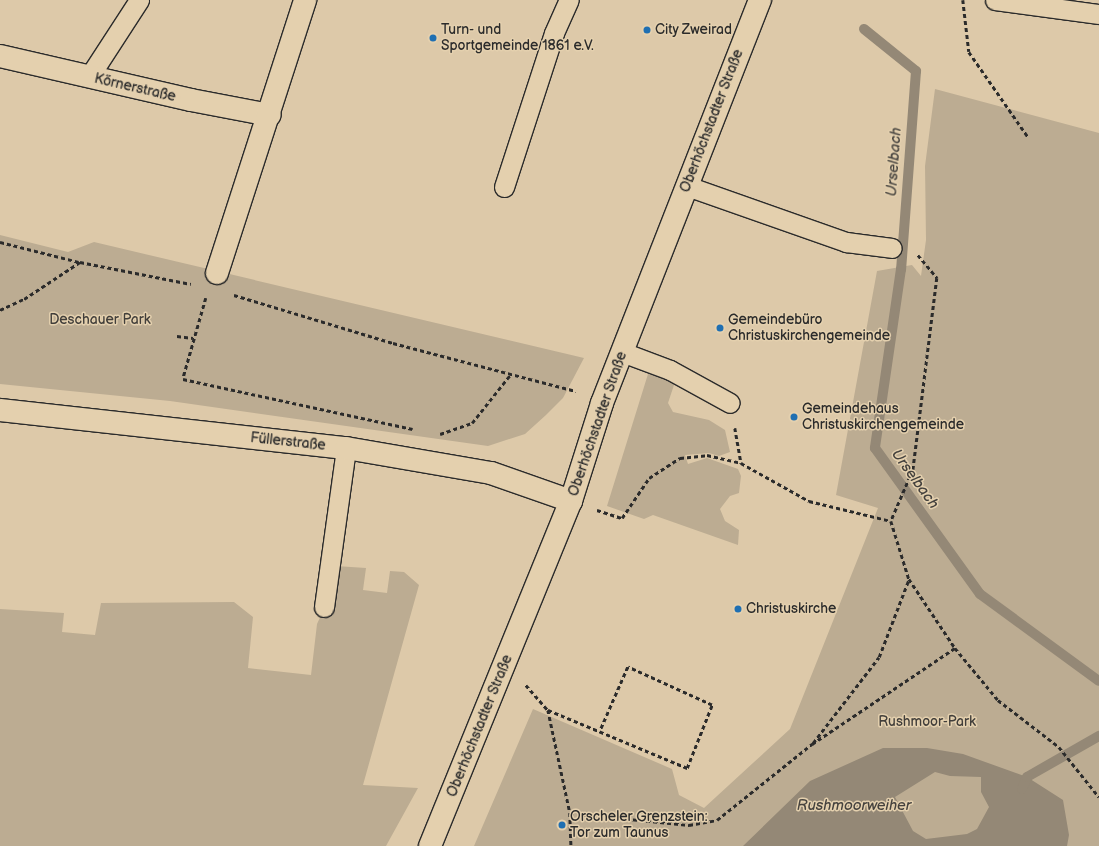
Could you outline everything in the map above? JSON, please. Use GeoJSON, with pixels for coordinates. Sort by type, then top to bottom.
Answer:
{"type":"FeatureCollection","features":[{"type":"Feature","properties":{"kind":"main road"},"geometry":{"type":"LineString","coordinates":[[213,280],[270,114],[305,0]]}},
{"type":"Feature","properties":{"kind":"main road","name":"Oberhöchstadter Straße"},"geometry":{"type":"LineString","coordinates":[[430,846],[507,661],[571,501],[602,403],[760,0]]}},
{"type":"Feature","properties":{"kind":"main road","name":"Körnerstraße"},"geometry":{"type":"LineString","coordinates":[[0,56],[89,77],[270,114]]}},
{"type":"Feature","properties":{"kind":"main road","name":"Füllerstraße"},"geometry":{"type":"LineString","coordinates":[[0,410],[346,448],[491,473],[571,501]]}},
{"type":"Feature","properties":{"kind":"lane"},"geometry":{"type":"LineString","coordinates":[[89,77],[139,0]]}},
{"type":"Feature","properties":{"kind":"lane"},"geometry":{"type":"LineString","coordinates":[[504,187],[554,33],[569,0]]}},
{"type":"Feature","properties":{"kind":"lane"},"geometry":{"type":"LineString","coordinates":[[995,0],[1099,14]]}},
{"type":"Feature","properties":{"kind":"lane"},"geometry":{"type":"LineString","coordinates":[[687,186],[846,242],[892,248]]}},
{"type":"Feature","properties":{"kind":"lane"},"geometry":{"type":"LineString","coordinates":[[622,352],[670,370],[730,403]]}},
{"type":"Feature","properties":{"kind":"lane"},"geometry":{"type":"LineString","coordinates":[[324,606],[346,448]]}},
{"type":"Feature","properties":{"kind":"path"},"geometry":{"type":"LineString","coordinates":[[963,0],[969,52],[1028,137]]}},
{"type":"Feature","properties":{"kind":"path"},"geometry":{"type":"LineString","coordinates":[[0,242],[80,262],[213,280],[510,375],[569,388],[602,403]]}},
{"type":"Feature","properties":{"kind":"path"},"geometry":{"type":"LineString","coordinates":[[918,255],[937,278],[913,470],[891,521],[909,579],[955,648],[998,700],[1059,747],[1075,770],[1099,797]]}},
{"type":"Feature","properties":{"kind":"path"},"geometry":{"type":"LineString","coordinates":[[0,310],[24,299],[80,262]]}},
{"type":"Feature","properties":{"kind":"path"},"geometry":{"type":"LineString","coordinates":[[213,280],[193,338],[183,379],[416,429]]}},
{"type":"Feature","properties":{"kind":"path"},"geometry":{"type":"LineString","coordinates":[[178,336],[193,338]]}},
{"type":"Feature","properties":{"kind":"path"},"geometry":{"type":"LineString","coordinates":[[432,433],[439,434],[472,423],[510,375]]}},
{"type":"Feature","properties":{"kind":"path"},"geometry":{"type":"LineString","coordinates":[[730,403],[741,463]]}},
{"type":"Feature","properties":{"kind":"path"},"geometry":{"type":"LineString","coordinates":[[571,501],[622,518],[650,478],[680,458],[707,455],[741,463],[809,501],[891,521]]}},
{"type":"Feature","properties":{"kind":"path"},"geometry":{"type":"LineString","coordinates":[[812,744],[879,657],[909,579]]}},
{"type":"Feature","properties":{"kind":"path"},"geometry":{"type":"LineString","coordinates":[[570,813],[689,825],[717,820],[812,744],[955,648]]}},
{"type":"Feature","properties":{"kind":"path"},"geometry":{"type":"LineString","coordinates":[[507,661],[548,710],[570,813],[571,846]]}},
{"type":"Feature","properties":{"kind":"path"},"geometry":{"type":"LineString","coordinates":[[548,710],[600,730],[687,768],[712,704],[628,667],[600,730]]}},
{"type":"Feature","properties":{"kind":"green space","name":"Rushmoor-Park"},"geometry":{"type":"Polygon","coordinates":[[[935,89],[1099,133],[1099,846],[474,846],[533,709],[672,769],[679,795],[704,808],[790,729],[878,508],[836,495],[877,271],[912,265],[921,276],[926,240],[925,166],[935,89]]]}},
{"type":"Feature","properties":{"kind":"green space","name":"Deschauer Park"},"geometry":{"type":"Polygon","coordinates":[[[0,235],[68,252],[94,242],[584,358],[563,398],[546,415],[525,434],[488,446],[170,401],[0,384],[0,235]]]}},
{"type":"Feature","properties":{"kind":"green space"},"geometry":{"type":"Polygon","coordinates":[[[648,374],[671,380],[674,385],[668,403],[673,412],[709,420],[725,430],[730,452],[719,456],[709,453],[685,455],[688,464],[707,458],[738,469],[741,476],[739,493],[730,496],[720,509],[725,521],[739,530],[738,545],[653,515],[644,519],[607,506],[648,374]]]}},
{"type":"Feature","properties":{"kind":"green space"},"geometry":{"type":"Polygon","coordinates":[[[336,566],[366,568],[363,590],[387,593],[390,571],[404,572],[419,585],[363,785],[418,788],[386,846],[0,846],[0,609],[64,613],[62,632],[95,635],[101,603],[234,602],[253,617],[248,668],[311,675],[317,624],[322,613],[332,614],[336,566]]]}},
{"type":"Feature","properties":{"kind":"water","name":"Rushmoorweiher"},"geometry":{"type":"Polygon","coordinates":[[[883,748],[927,748],[963,754],[1027,777],[1063,800],[1069,835],[1067,846],[743,846],[810,781],[883,748]],[[935,772],[895,797],[913,831],[926,839],[967,834],[977,829],[989,807],[981,792],[981,777],[950,776],[935,772]]]}},
{"type":"Feature","properties":{"kind":"waterway","name":"Urselbach"},"geometry":{"type":"LineString","coordinates":[[864,29],[916,71],[901,269],[875,448],[980,594],[1099,681]]}},
{"type":"Feature","properties":{"kind":"waterway"},"geometry":{"type":"LineString","coordinates":[[1022,789],[1027,777],[1099,736]]}},
{"type":"Feature","properties":{"kind":"place","name":"City Zweirad"},"geometry":{"type":"Point","coordinates":[647,30]}},
{"type":"Feature","properties":{"kind":"place","name":"Turn- und Sportgemeinde 1861 e.V."},"geometry":{"type":"Point","coordinates":[433,38]}},
{"type":"Feature","properties":{"kind":"place","name":"Gemeindebüro Christuskirchengemeinde"},"geometry":{"type":"Point","coordinates":[720,328]}},
{"type":"Feature","properties":{"kind":"place","name":"Gemeindehaus Christuskirchengemeinde"},"geometry":{"type":"Point","coordinates":[794,417]}},
{"type":"Feature","properties":{"kind":"place","name":"Christuskirche"},"geometry":{"type":"Point","coordinates":[738,609]}},
{"type":"Feature","properties":{"kind":"place","name":"Orscheler Grenzstein: Tor zum Taunus"},"geometry":{"type":"Point","coordinates":[562,825]}}]}
